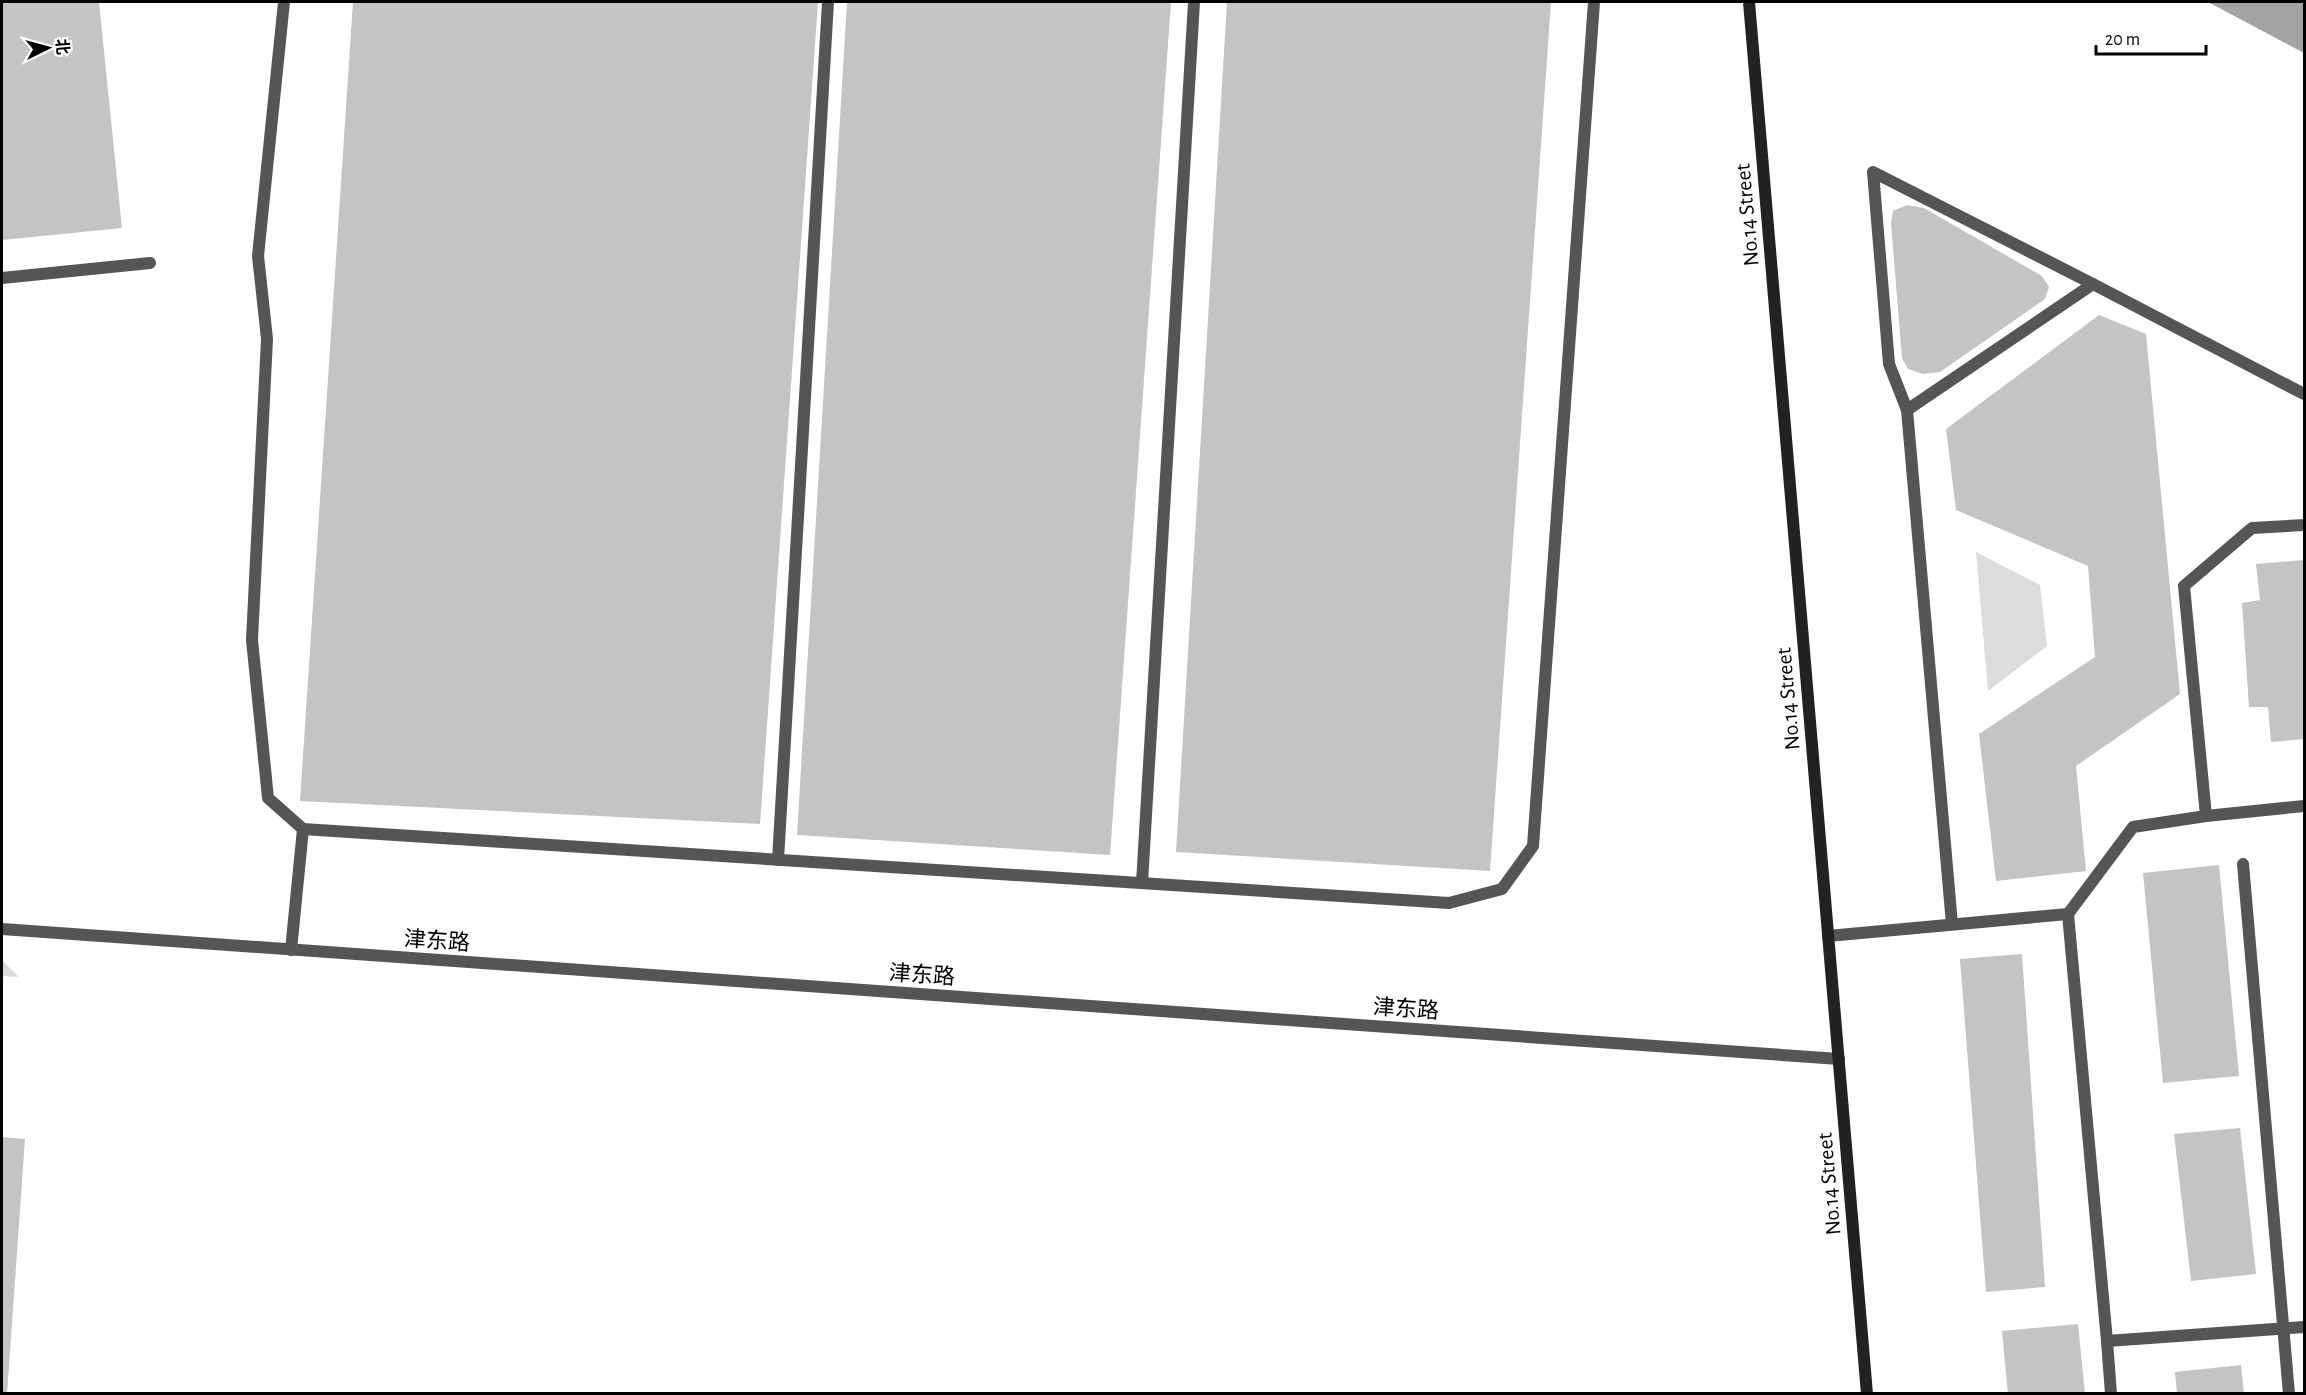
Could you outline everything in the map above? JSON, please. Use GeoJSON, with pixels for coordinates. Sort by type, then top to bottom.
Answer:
{"type":"FeatureCollection","features":[{"type":"Feature","properties":{"kind":"street"},"geometry":{"type":"LineString","coordinates":[[284,2],[258,256],[267,339],[252,640],[268,798],[303,829],[1449,903],[1502,889],[1533,846],[1594,2]]}},
{"type":"Feature","properties":{"kind":"street"},"geometry":{"type":"LineString","coordinates":[[778,860],[828,2]]}},
{"type":"Feature","properties":{"kind":"street"},"geometry":{"type":"LineString","coordinates":[[1142,883],[1194,2]]}},
{"type":"Feature","properties":{"kind":"street","name":"No.14 Street"},"geometry":{"type":"LineString","coordinates":[[1749,2],[1867,1394]]}},
{"type":"Feature","properties":{"kind":"street"},"geometry":{"type":"LineString","coordinates":[[1952,924],[1907,410],[1889,364],[1873,172],[2304,394]]}},
{"type":"Feature","properties":{"kind":"street"},"geometry":{"type":"LineString","coordinates":[[2,278],[150,263]]}},
{"type":"Feature","properties":{"kind":"street"},"geometry":{"type":"LineString","coordinates":[[1907,410],[2093,284]]}},
{"type":"Feature","properties":{"kind":"street"},"geometry":{"type":"LineString","coordinates":[[2206,816],[2184,586],[2252,528],[2304,525]]}},
{"type":"Feature","properties":{"kind":"street"},"geometry":{"type":"LineString","coordinates":[[2110,1394],[2068,914],[2133,827],[2206,816],[2304,806]]}},
{"type":"Feature","properties":{"kind":"street"},"geometry":{"type":"LineString","coordinates":[[291,950],[303,829]]}},
{"type":"Feature","properties":{"kind":"street"},"geometry":{"type":"LineString","coordinates":[[2243,864],[2289,1394]]}},
{"type":"Feature","properties":{"kind":"street"},"geometry":{"type":"LineString","coordinates":[[1828,936],[2068,914]]}},
{"type":"Feature","properties":{"kind":"street","name":"津东路"},"geometry":{"type":"LineString","coordinates":[[2,929],[1839,1059]]}},
{"type":"Feature","properties":{"kind":"street"},"geometry":{"type":"LineString","coordinates":[[2107,1341],[2304,1327]]}},
{"type":"Feature","properties":{"kind":"shaded area"},"geometry":{"type":"Polygon","coordinates":[[[2208,2],[2304,2],[2304,53],[2208,2]]]}},
{"type":"Feature","properties":{"kind":"shaded area"},"geometry":{"type":"Polygon","coordinates":[[[1976,552],[2040,585],[2047,646],[1988,691],[1976,552]]]}},
{"type":"Feature","properties":{"kind":"shaded area"},"geometry":{"type":"Polygon","coordinates":[[[2,960],[19,977],[2,976],[2,960]]]}},
{"type":"Feature","properties":{"kind":"building"},"geometry":{"type":"Polygon","coordinates":[[[2,2],[99,2],[122,228],[2,240],[2,2]]]}},
{"type":"Feature","properties":{"kind":"building"},"geometry":{"type":"Polygon","coordinates":[[[353,2],[818,2],[760,824],[300,801],[353,2]]]}},
{"type":"Feature","properties":{"kind":"building"},"geometry":{"type":"Polygon","coordinates":[[[847,2],[1171,2],[1110,855],[797,835],[847,2]]]}},
{"type":"Feature","properties":{"kind":"building"},"geometry":{"type":"Polygon","coordinates":[[[1227,2],[1551,2],[1490,871],[1176,852],[1227,2]]]}},
{"type":"Feature","properties":{"kind":"building"},"geometry":{"type":"Polygon","coordinates":[[[1907,205],[1924,208],[2042,276],[2049,287],[2045,299],[1940,372],[1923,374],[1908,369],[1902,358],[1891,223],[1893,211],[1907,205]]]}},
{"type":"Feature","properties":{"kind":"building"},"geometry":{"type":"Polygon","coordinates":[[[2099,315],[2146,334],[2180,694],[2076,766],[2086,871],[1996,881],[1979,734],[2095,657],[2088,566],[1956,510],[1946,429],[2099,315]]]}},
{"type":"Feature","properties":{"kind":"building"},"geometry":{"type":"Polygon","coordinates":[[[2304,560],[2304,739],[2271,742],[2268,707],[2249,707],[2242,603],[2260,600],[2256,564],[2304,560]]]}},
{"type":"Feature","properties":{"kind":"building"},"geometry":{"type":"Polygon","coordinates":[[[2219,865],[2239,1076],[2163,1083],[2143,873],[2219,865]]]}},
{"type":"Feature","properties":{"kind":"building"},"geometry":{"type":"Polygon","coordinates":[[[2022,954],[2045,1287],[1986,1292],[1960,959],[2022,954]]]}},
{"type":"Feature","properties":{"kind":"building"},"geometry":{"type":"Polygon","coordinates":[[[2240,1128],[2256,1274],[2191,1281],[2174,1134],[2240,1128]]]}},
{"type":"Feature","properties":{"kind":"building"},"geometry":{"type":"Polygon","coordinates":[[[2,1137],[25,1139],[7,1394],[2,1394],[2,1137]]]}},
{"type":"Feature","properties":{"kind":"building"},"geometry":{"type":"Polygon","coordinates":[[[2078,1324],[2085,1394],[2008,1394],[2002,1331],[2078,1324]]]}},
{"type":"Feature","properties":{"kind":"building"},"geometry":{"type":"Polygon","coordinates":[[[2241,1365],[2244,1394],[2177,1394],[2175,1372],[2241,1365]]]}}]}
